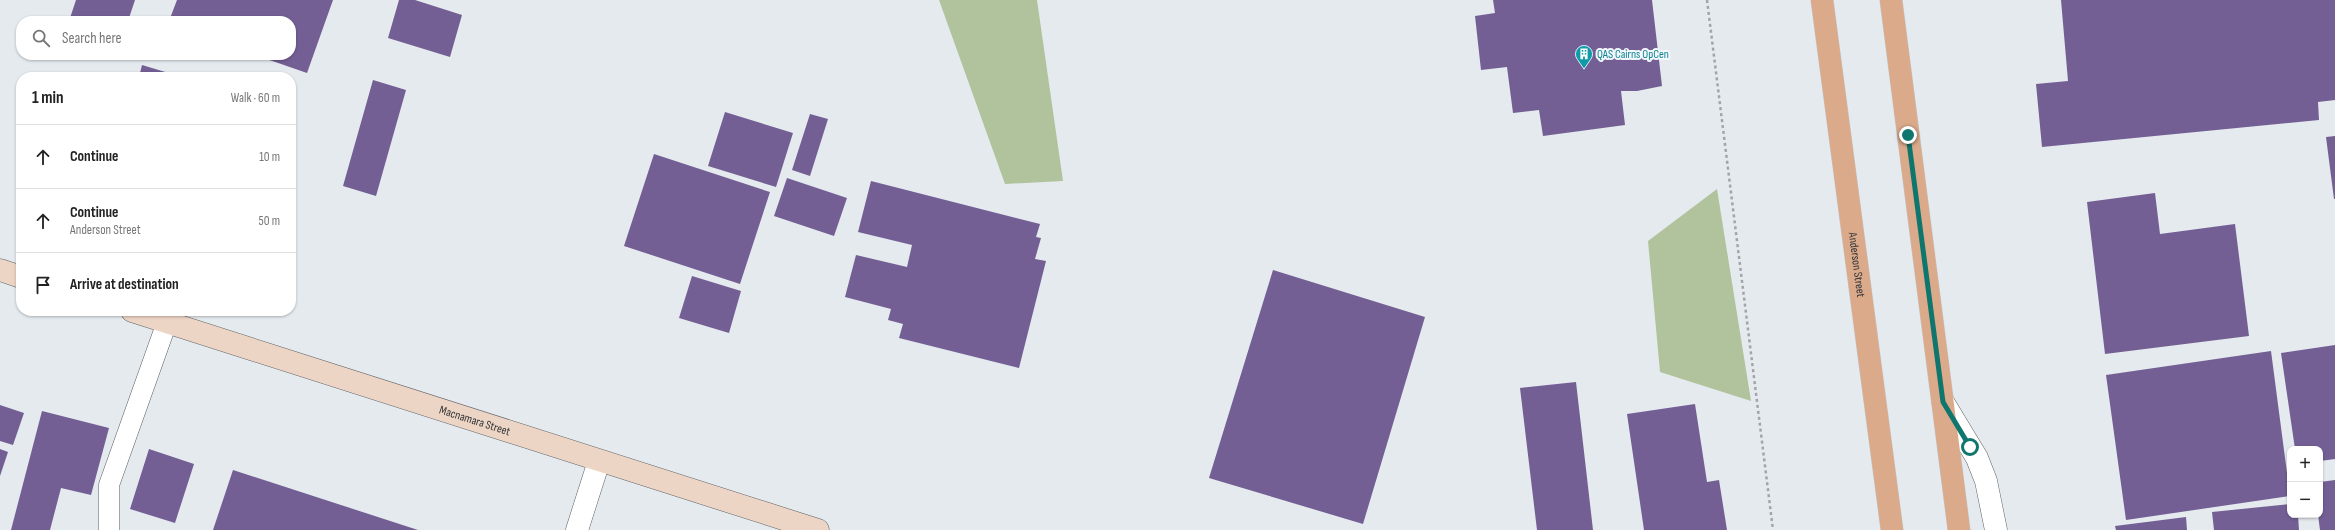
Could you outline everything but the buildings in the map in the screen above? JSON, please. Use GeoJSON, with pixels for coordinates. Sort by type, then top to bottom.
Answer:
{"type":"FeatureCollection","features":[{"type":"Feature","properties":{"kind":"main road","name":"Anderson Street"},"geometry":{"type":"LineString","coordinates":[[1822,0],[1892,530]]}},
{"type":"Feature","properties":{"kind":"main road"},"geometry":{"type":"LineString","coordinates":[[1891,0],[1959,530]]}},
{"type":"Feature","properties":{"kind":"street"},"geometry":{"type":"LineString","coordinates":[[0,270],[16,275]]}},
{"type":"Feature","properties":{"kind":"street","name":"Macnamara Street"},"geometry":{"type":"LineString","coordinates":[[148,316],[818,530]]}},
{"type":"Feature","properties":{"kind":"street"},"geometry":{"type":"LineString","coordinates":[[1943,402],[1977,458],[1988,488],[1996,530]]}},
{"type":"Feature","properties":{"kind":"street"},"geometry":{"type":"LineString","coordinates":[[577,530],[599,461]]}},
{"type":"Feature","properties":{"kind":"lane"},"geometry":{"type":"LineString","coordinates":[[109,530],[109,485],[167,322]]}},
{"type":"Feature","properties":{"kind":"path"},"geometry":{"type":"LineString","coordinates":[[1707,0],[1773,530]]}},
{"type":"Feature","properties":{"kind":"green space"},"geometry":{"type":"Polygon","coordinates":[[[939,0],[1037,0],[1063,181],[1005,184],[939,0]]]}},
{"type":"Feature","properties":{"kind":"green space"},"geometry":{"type":"Polygon","coordinates":[[[1717,189],[1751,401],[1660,372],[1648,241],[1717,189]]]}},
{"type":"Feature","properties":{"kind":"place","name":"QAS Cairns OpCen"},"geometry":{"type":"Point","coordinates":[1584,69]}},
{"type":"Feature","properties":{"kind":"route"},"geometry":{"type":"LineString","coordinates":[[1908,135],[1943,402],[1970,447]]}}]}
